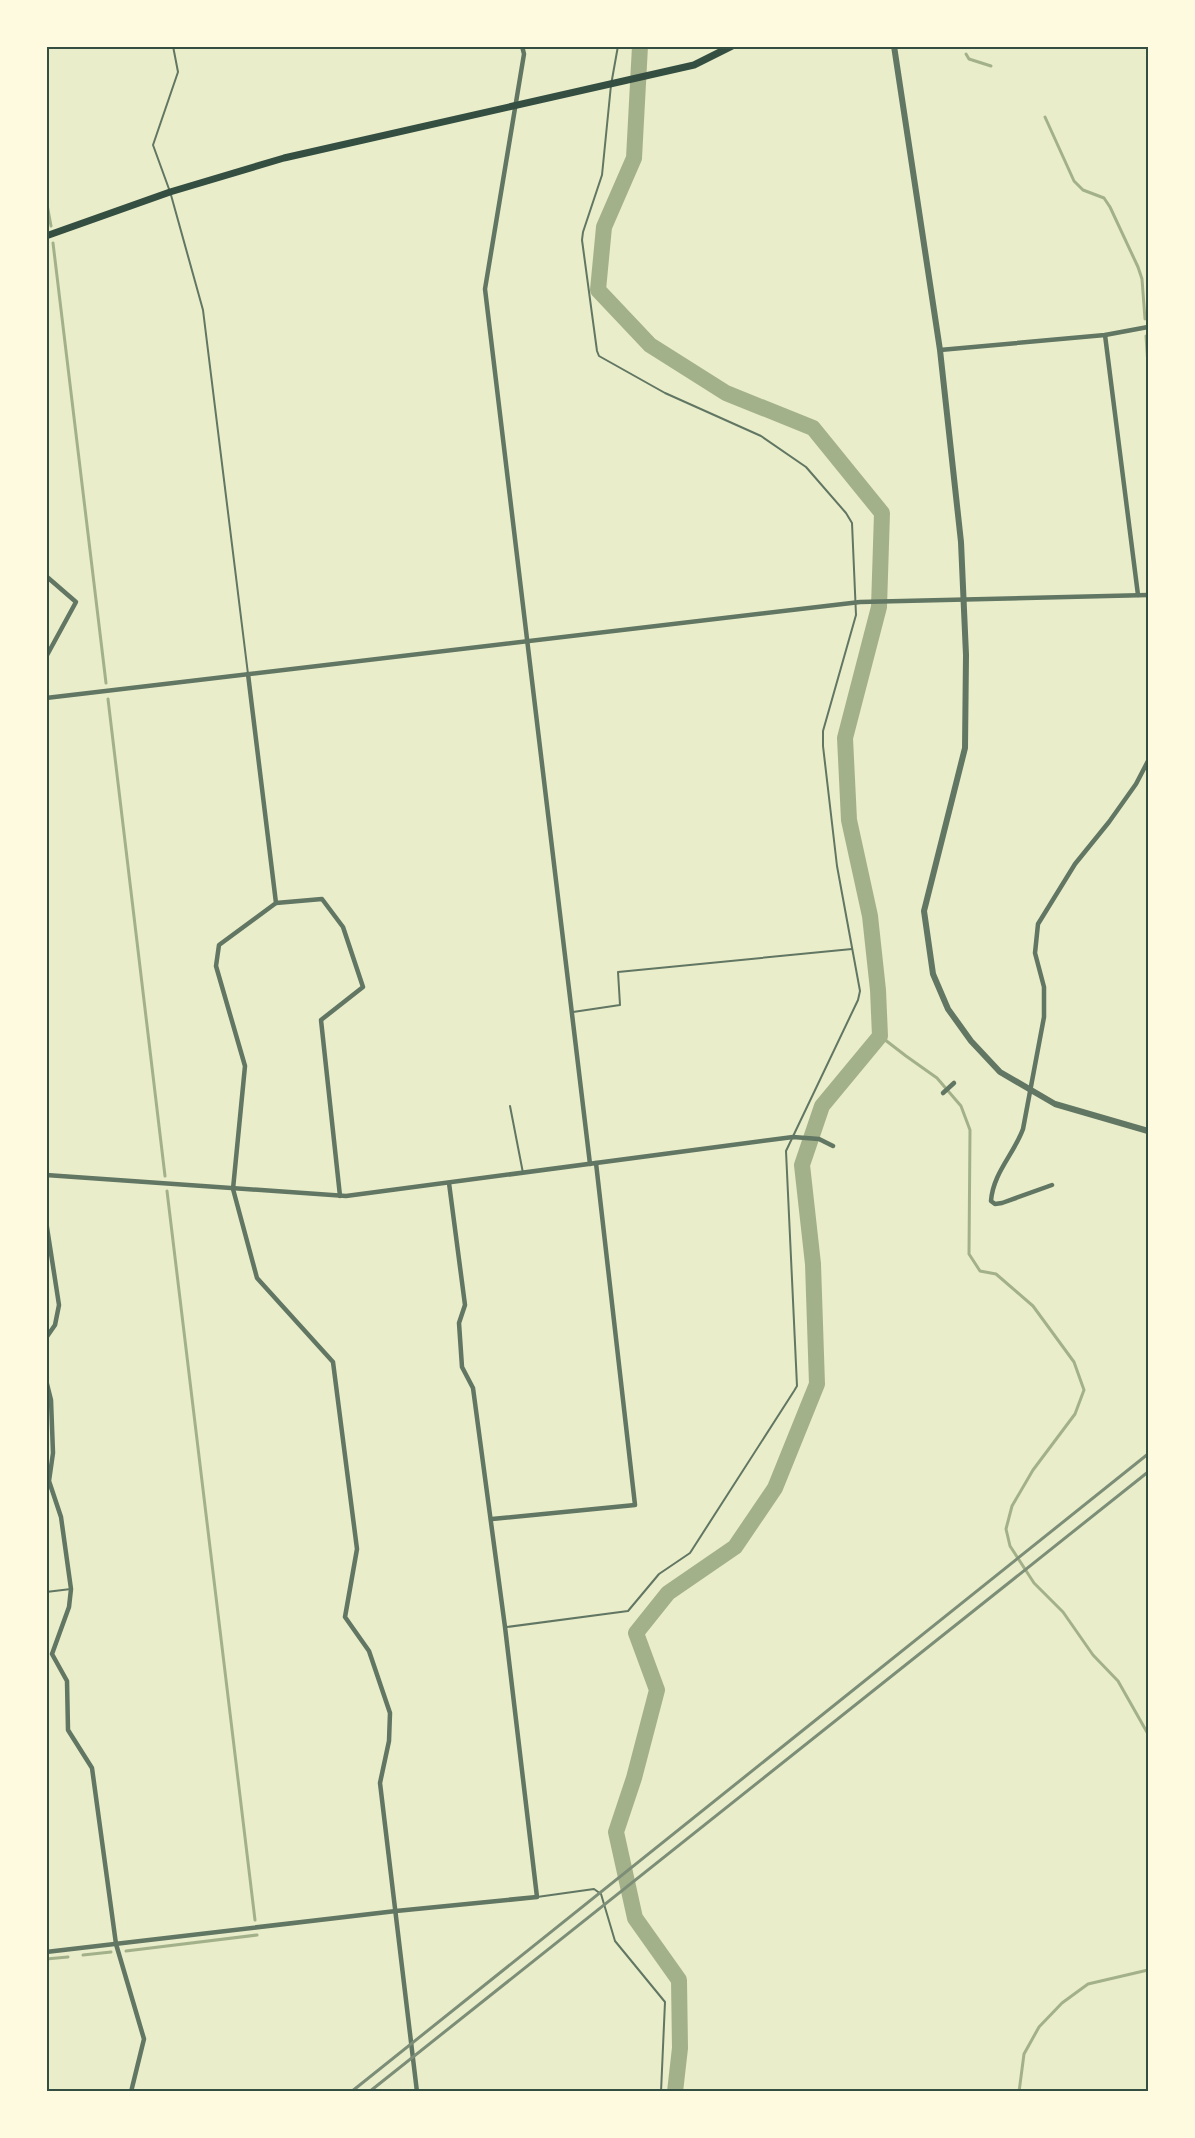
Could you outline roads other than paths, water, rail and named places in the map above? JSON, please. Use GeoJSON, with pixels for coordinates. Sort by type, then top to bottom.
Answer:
{"type":"FeatureCollection","features":[{"type":"Feature","properties":{"kind":"main road"},"geometry":{"type":"LineString","coordinates":[[46,236],[170,192],[284,158],[611,86],[694,65],[732,46]]}},
{"type":"Feature","properties":{"kind":"street"},"geometry":{"type":"LineString","coordinates":[[492,1519],[635,1505],[572,1012],[485,289],[525,54],[522,46]]}},
{"type":"Feature","properties":{"kind":"street"},"geometry":{"type":"LineString","coordinates":[[894,46],[940,350],[961,542],[966,655],[965,748],[924,911],[933,974],[948,1009],[971,1041],[1000,1072],[1055,1104],[1149,1131]]}},
{"type":"Feature","properties":{"kind":"street"},"geometry":{"type":"LineString","coordinates":[[940,350],[1105,335],[1149,327]]}},
{"type":"Feature","properties":{"kind":"street"},"geometry":{"type":"LineString","coordinates":[[1105,335],[1138,595]]}},
{"type":"Feature","properties":{"kind":"street"},"geometry":{"type":"LineString","coordinates":[[46,576],[76,602],[46,657]]}},
{"type":"Feature","properties":{"kind":"street"},"geometry":{"type":"LineString","coordinates":[[46,698],[856,603],[1149,595]]}},
{"type":"Feature","properties":{"kind":"street"},"geometry":{"type":"LineString","coordinates":[[248,674],[276,903]]}},
{"type":"Feature","properties":{"kind":"street"},"geometry":{"type":"LineString","coordinates":[[1052,1185],[1002,1203],[995,1204],[991,1201],[997,1176],[1018,1142],[1023,1129],[1045,1002],[1044,987],[1035,953],[1038,924],[1075,864],[1109,822],[1149,761]]}},
{"type":"Feature","properties":{"kind":"street"},"geometry":{"type":"LineString","coordinates":[[340,1196],[321,1020],[363,987],[343,927],[322,899],[276,903],[219,945],[216,966],[245,1066],[233,1189],[256,1278],[333,1362],[357,1549],[345,1617],[369,1651],[390,1713],[389,1741],[381,1783],[417,2091]]}},
{"type":"Feature","properties":{"kind":"street"},"geometry":{"type":"LineString","coordinates":[[943,1093],[954,1083]]}},
{"type":"Feature","properties":{"kind":"street"},"geometry":{"type":"LineString","coordinates":[[46,1174],[340,1196],[793,1137],[819,1138],[832,1146]]}},
{"type":"Feature","properties":{"kind":"street"},"geometry":{"type":"LineString","coordinates":[[46,1952],[537,1897],[492,1519],[473,1388],[462,1367],[459,1323],[465,1305],[449,1183]]}},
{"type":"Feature","properties":{"kind":"street"},"geometry":{"type":"LineString","coordinates":[[46,1221],[59,1305],[55,1325],[46,1338]]}},
{"type":"Feature","properties":{"kind":"street"},"geometry":{"type":"LineString","coordinates":[[46,1380],[51,1400],[53,1453],[48,1481],[61,1517],[71,1589],[69,1607],[52,1654],[67,1681],[68,1730],[92,1768],[116,1944],[144,2039],[131,2091]]}},
{"type":"Feature","properties":{"kind":"lane"},"geometry":{"type":"LineString","coordinates":[[173,46],[178,72],[153,145],[170,192],[203,310],[248,674]]}},
{"type":"Feature","properties":{"kind":"lane"},"geometry":{"type":"LineString","coordinates":[[505,1627],[628,1611],[659,1574],[690,1553],[797,1386],[786,1152],[858,1000],[860,991],[837,866],[823,746],[824,731],[856,615],[852,523],[806,467],[761,436],[665,393],[599,356],[582,240],[602,176],[611,86],[618,46]]}},
{"type":"Feature","properties":{"kind":"lane"},"geometry":{"type":"LineString","coordinates":[[572,1012],[620,1005],[618,972],[852,949]]}},
{"type":"Feature","properties":{"kind":"lane"},"geometry":{"type":"LineString","coordinates":[[510,1106],[524,1173]]}},
{"type":"Feature","properties":{"kind":"lane"},"geometry":{"type":"LineString","coordinates":[[46,1592],[71,1589]]}},
{"type":"Feature","properties":{"kind":"lane"},"geometry":{"type":"LineString","coordinates":[[537,1897],[594,1888],[601,1894],[615,1941],[665,2002],[661,2091]]}},
{"type":"Feature","properties":{"kind":"waterway"},"geometry":{"type":"LineString","coordinates":[[640,46],[634,158],[604,227],[598,290],[650,345],[726,393],[813,428],[882,513],[879,607],[845,738],[849,820],[870,916],[878,990],[880,1036],[822,1106],[802,1165],[813,1264],[817,1384],[775,1488],[735,1547],[668,1593],[636,1633],[657,1690],[634,1778],[616,1832],[635,1918],[679,1980],[680,2048],[675,2092]]}},
{"type":"Feature","properties":{"kind":"waterway"},"geometry":{"type":"LineString","coordinates":[[966,54],[969,59],[991,66]]}},
{"type":"Feature","properties":{"kind":"waterway"},"geometry":{"type":"LineString","coordinates":[[1045,117],[1074,181],[1083,190],[1104,198],[1110,207],[1142,279],[1145,319]]}},
{"type":"Feature","properties":{"kind":"waterway"},"geometry":{"type":"LineString","coordinates":[[46,199],[51,226]]}},
{"type":"Feature","properties":{"kind":"waterway"},"geometry":{"type":"LineString","coordinates":[[53,243],[106,683]]}},
{"type":"Feature","properties":{"kind":"waterway"},"geometry":{"type":"LineString","coordinates":[[1146,336],[1148,365]]}},
{"type":"Feature","properties":{"kind":"waterway"},"geometry":{"type":"LineString","coordinates":[[108,699],[165,1176]]}},
{"type":"Feature","properties":{"kind":"waterway"},"geometry":{"type":"LineString","coordinates":[[880,1036],[937,1078],[961,1106],[970,1130],[969,1254],[980,1271],[996,1274],[1033,1306],[1074,1362],[1084,1390],[1075,1414],[1033,1470],[1012,1506],[1006,1529],[1010,1546],[1034,1583],[1063,1612],[1093,1655],[1118,1681],[1148,1734]]}},
{"type":"Feature","properties":{"kind":"waterway"},"geometry":{"type":"LineString","coordinates":[[167,1191],[255,1920]]}},
{"type":"Feature","properties":{"kind":"waterway"},"geometry":{"type":"LineString","coordinates":[[126,1951],[257,1935]]}},
{"type":"Feature","properties":{"kind":"waterway"},"geometry":{"type":"LineString","coordinates":[[83,1955],[111,1952]]}},
{"type":"Feature","properties":{"kind":"waterway"},"geometry":{"type":"LineString","coordinates":[[46,1959],[68,1957]]}},
{"type":"Feature","properties":{"kind":"waterway"},"geometry":{"type":"LineString","coordinates":[[1019,2092],[1024,2054],[1039,2027],[1062,2003],[1088,1984],[1148,1970]]}},
{"type":"Feature","properties":{"kind":"railway"},"geometry":{"type":"LineString","coordinates":[[351,2092],[1148,1454]]}},
{"type":"Feature","properties":{"kind":"railway"},"geometry":{"type":"LineString","coordinates":[[369,2092],[1148,1472]]}}]}
